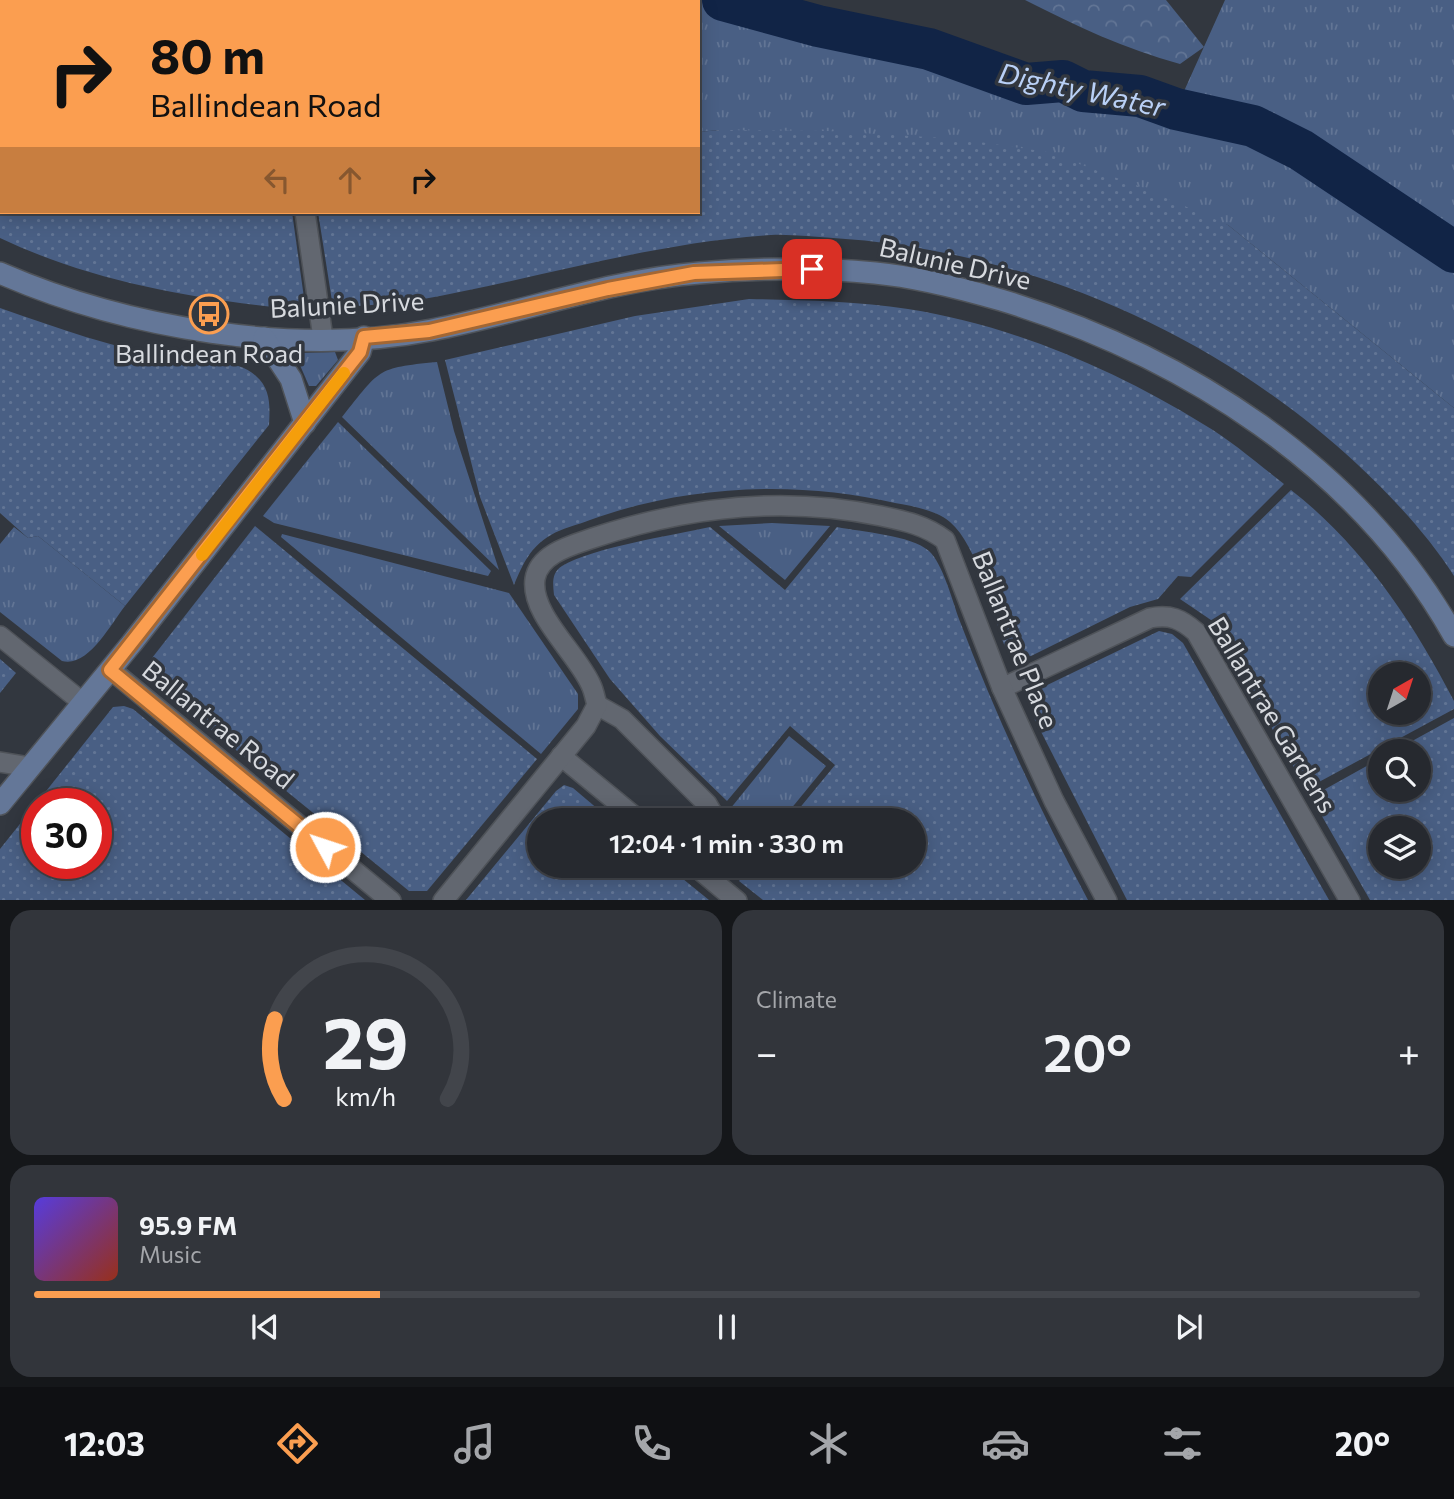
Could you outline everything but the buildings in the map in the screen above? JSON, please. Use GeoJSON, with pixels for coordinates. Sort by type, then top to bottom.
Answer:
{"type":"FeatureCollection","features":[{"type":"Feature","properties":{"kind":"street"},"geometry":{"type":"LineString","coordinates":[[304,214],[323,338]]}},
{"type":"Feature","properties":{"kind":"street","name":"Balunie Drive"},"geometry":{"type":"LineString","coordinates":[[0,273],[110,311],[178,328],[264,338],[364,337],[429,331],[608,289],[694,273],[790,267],[879,273],[960,289],[1048,315],[1125,344],[1201,384],[1273,435],[1340,490],[1394,547],[1454,636]]}},
{"type":"Feature","properties":{"kind":"street"},"geometry":{"type":"LineString","coordinates":[[0,804],[110,670],[305,423],[360,352],[364,337]]}},
{"type":"Feature","properties":{"kind":"street"},"geometry":{"type":"LineString","coordinates":[[264,338],[291,379],[305,423]]}},
{"type":"Feature","properties":{"kind":"street","name":"Ballantrae Place"},"geometry":{"type":"LineString","coordinates":[[597,705],[592,685],[541,608],[535,591],[535,575],[545,560],[563,548],[642,522],[697,512],[771,505],[848,509],[915,524],[945,540],[1002,688],[1054,801],[1106,900]]}},
{"type":"Feature","properties":{"kind":"street","name":"Ballantrae Gardens"},"geometry":{"type":"LineString","coordinates":[[1002,688],[1150,618],[1165,615],[1182,620],[1196,632],[1349,900]]}},
{"type":"Feature","properties":{"kind":"street"},"geometry":{"type":"LineString","coordinates":[[0,636],[82,702]]}},
{"type":"Feature","properties":{"kind":"street","name":"Ballantrae Road"},"geometry":{"type":"LineString","coordinates":[[110,670],[390,900]]}},
{"type":"Feature","properties":{"kind":"street"},"geometry":{"type":"LineString","coordinates":[[444,900],[586,726],[597,705],[622,719],[709,808]]}},
{"type":"Feature","properties":{"kind":"street"},"geometry":{"type":"LineString","coordinates":[[561,756],[624,808]]}},
{"type":"Feature","properties":{"kind":"street"},"geometry":{"type":"LineString","coordinates":[[0,762],[30,767]]}},
{"type":"Feature","properties":{"kind":"street"},"geometry":{"type":"LineString","coordinates":[[709,878],[736,900]]}},
{"type":"Feature","properties":{"kind":"green space"},"geometry":{"type":"Polygon","coordinates":[[[700,0],[723,0],[818,26],[929,49],[1026,84],[1063,81],[1083,91],[1140,96],[1176,109],[1225,0],[1454,0],[1454,408],[1228,225],[720,130],[700,132],[700,0]]]}},
{"type":"Feature","properties":{"kind":"green space"},"geometry":{"type":"Polygon","coordinates":[[[1025,0],[1166,0],[1204,47],[1180,64],[1101,36],[1025,0]]]}},
{"type":"Feature","properties":{"kind":"green space"},"geometry":{"type":"Polygon","coordinates":[[[828,131],[960,139],[1047,152],[1141,187],[1228,225],[1454,408],[1454,576],[1409,517],[1357,464],[1302,417],[1243,375],[1180,338],[1114,306],[1046,280],[976,260],[905,246],[771,235],[726,239],[637,254],[418,300],[338,308],[332,301],[318,214],[700,214],[700,132],[828,131]]]}},
{"type":"Feature","properties":{"kind":"green space"},"geometry":{"type":"Polygon","coordinates":[[[0,214],[292,214],[305,305],[300,310],[261,306],[147,287],[72,267],[0,238],[0,214]]]}},
{"type":"Feature","properties":{"kind":"green space"},"geometry":{"type":"Polygon","coordinates":[[[749,299],[888,306],[947,316],[1023,338],[1098,368],[1169,404],[1224,438],[1284,484],[1191,577],[1178,576],[1158,599],[1130,607],[1031,656],[1017,657],[1005,647],[969,547],[950,522],[924,509],[858,496],[820,491],[742,490],[664,499],[627,508],[565,528],[544,540],[528,557],[514,585],[480,497],[445,360],[635,316],[749,299]]]}},
{"type":"Feature","properties":{"kind":"green space"},"geometry":{"type":"Polygon","coordinates":[[[0,308],[130,349],[174,359],[238,366],[256,376],[267,392],[269,425],[125,606],[38,536],[28,538],[0,513],[0,308]]]}},
{"type":"Feature","properties":{"kind":"green space"},"geometry":{"type":"Polygon","coordinates":[[[335,352],[338,360],[316,386],[309,386],[296,356],[301,353],[335,352]]]}},
{"type":"Feature","properties":{"kind":"green space"},"geometry":{"type":"Polygon","coordinates":[[[437,362],[454,431],[499,570],[342,417],[381,374],[401,366],[437,362]]]}},
{"type":"Feature","properties":{"kind":"green space"},"geometry":{"type":"Polygon","coordinates":[[[338,422],[491,571],[488,576],[274,523],[263,516],[338,422]]]}},
{"type":"Feature","properties":{"kind":"green space"},"geometry":{"type":"Polygon","coordinates":[[[1291,490],[1341,535],[1384,586],[1421,642],[1454,701],[1454,709],[1432,721],[1432,662],[1368,662],[1368,725],[1424,725],[1398,739],[1368,739],[1368,755],[1306,789],[1211,620],[1180,599],[1291,490]]]}},
{"type":"Feature","properties":{"kind":"green space"},"geometry":{"type":"Polygon","coordinates":[[[772,523],[830,526],[785,580],[719,526],[772,523]]]}},
{"type":"Feature","properties":{"kind":"green space"},"geometry":{"type":"Polygon","coordinates":[[[255,526],[537,759],[427,891],[409,891],[150,680],[145,667],[255,526]]]}},
{"type":"Feature","properties":{"kind":"green space"},"geometry":{"type":"Polygon","coordinates":[[[14,527],[28,538],[38,536],[125,606],[98,643],[81,658],[62,661],[0,612],[0,544],[14,527]]]}},
{"type":"Feature","properties":{"kind":"green space"},"geometry":{"type":"Polygon","coordinates":[[[710,527],[785,590],[837,527],[910,541],[929,551],[943,573],[973,655],[1019,762],[1088,900],[763,900],[739,881],[741,878],[926,878],[926,808],[800,808],[835,765],[790,726],[727,801],[660,736],[610,679],[554,595],[554,579],[562,566],[592,553],[710,527]]]}},
{"type":"Feature","properties":{"kind":"green space"},"geometry":{"type":"Polygon","coordinates":[[[282,534],[509,593],[578,694],[578,709],[541,754],[281,537],[282,534]]]}},
{"type":"Feature","properties":{"kind":"green space"},"geometry":{"type":"Polygon","coordinates":[[[1159,631],[1172,634],[1183,643],[1329,900],[1127,900],[1032,714],[1033,700],[1039,689],[1159,631]]]}},
{"type":"Feature","properties":{"kind":"green space"},"geometry":{"type":"Polygon","coordinates":[[[0,659],[16,673],[0,693],[0,659]]]}},
{"type":"Feature","properties":{"kind":"green space"},"geometry":{"type":"Polygon","coordinates":[[[113,707],[133,709],[365,900],[0,900],[0,849],[21,823],[21,879],[112,879],[112,788],[49,788],[113,707]]]}},
{"type":"Feature","properties":{"kind":"green space"},"geometry":{"type":"Polygon","coordinates":[[[1454,718],[1454,900],[1370,900],[1311,797],[1368,765],[1368,802],[1431,802],[1431,739],[1416,739],[1454,718]]]}},
{"type":"Feature","properties":{"kind":"green space"},"geometry":{"type":"Polygon","coordinates":[[[789,736],[826,766],[792,808],[731,808],[789,736]]]}},
{"type":"Feature","properties":{"kind":"green space"},"geometry":{"type":"Polygon","coordinates":[[[564,785],[573,788],[597,808],[542,808],[564,785]]]}},
{"type":"Feature","properties":{"kind":"green space"},"geometry":{"type":"Polygon","coordinates":[[[527,826],[527,878],[682,878],[709,900],[466,900],[527,826]]]}},
{"type":"Feature","properties":{"kind":"waterway","name":"Dighty Water"},"geometry":{"type":"LineString","coordinates":[[723,0],[818,26],[929,49],[1026,84],[1063,81],[1083,91],[1140,96],[1176,109],[1253,126],[1301,150],[1454,252]]}},
{"type":"Feature","properties":{"kind":"slow traffic"},"geometry":{"type":"LineString","coordinates":[[202,555],[344,373]]}},
{"type":"Feature","properties":{"kind":"place","name":"Ballindean Road"},"geometry":{"type":"Point","coordinates":[209,314]}},
{"type":"Feature","properties":{"kind":"route"},"geometry":{"type":"LineString","coordinates":[[325,847],[110,670],[360,352],[364,337],[429,331],[608,289],[694,273],[790,267],[812,269]]}}]}
